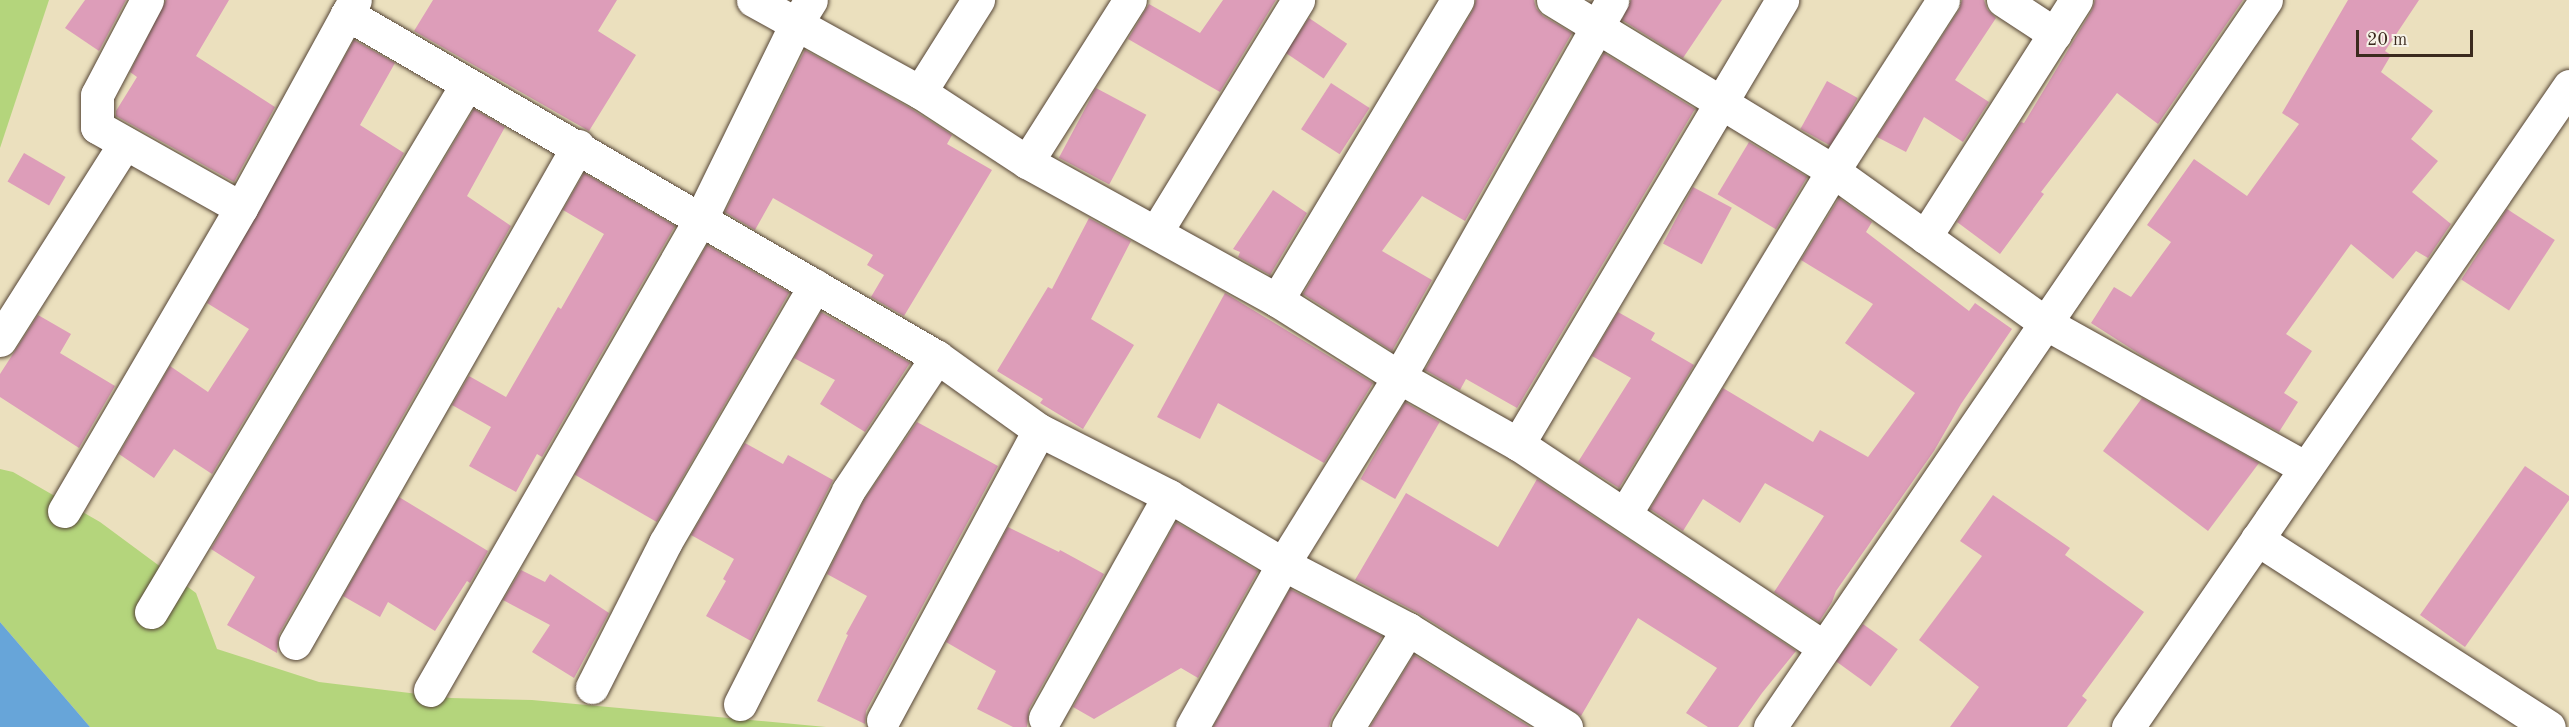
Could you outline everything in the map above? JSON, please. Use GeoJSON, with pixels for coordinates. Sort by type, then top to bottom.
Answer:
{"type":"FeatureCollection","features":[{"type":"Feature","properties":{"kind":"street"},"geometry":{"type":"LineString","coordinates":[[147,0],[97,95],[97,127],[241,208]]}},
{"type":"Feature","properties":{"kind":"street"},"geometry":{"type":"LineString","coordinates":[[753,0],[803,12],[1027,162],[1277,300],[1399,376],[1518,444],[1823,647]]}},
{"type":"Feature","properties":{"kind":"street"},"geometry":{"type":"LineString","coordinates":[[920,92],[978,0]]}},
{"type":"Feature","properties":{"kind":"street"},"geometry":{"type":"LineString","coordinates":[[1027,162],[1130,0]]}},
{"type":"Feature","properties":{"kind":"street"},"geometry":{"type":"LineString","coordinates":[[1156,232],[1298,0]]}},
{"type":"Feature","properties":{"kind":"street"},"geometry":{"type":"LineString","coordinates":[[1277,300],[1457,0]]}},
{"type":"Feature","properties":{"kind":"street"},"geometry":{"type":"LineString","coordinates":[[1553,0],[1833,171],[2047,324],[2306,468]]}},
{"type":"Feature","properties":{"kind":"street"},"geometry":{"type":"LineString","coordinates":[[1192,727],[1283,564],[1399,376],[1612,0]]}},
{"type":"Feature","properties":{"kind":"street"},"geometry":{"type":"LineString","coordinates":[[1518,444],[1782,0]]}},
{"type":"Feature","properties":{"kind":"street"},"geometry":{"type":"LineString","coordinates":[[1625,514],[1833,171],[1943,0]]}},
{"type":"Feature","properties":{"kind":"street"},"geometry":{"type":"LineString","coordinates":[[2003,0],[2055,34]]}},
{"type":"Feature","properties":{"kind":"street"},"geometry":{"type":"LineString","coordinates":[[1925,237],[2076,0]]}},
{"type":"Feature","properties":{"kind":"street"},"geometry":{"type":"LineString","coordinates":[[1770,727],[2266,0]]}},
{"type":"Feature","properties":{"kind":"street"},"geometry":{"type":"LineString","coordinates":[[64,511],[241,208],[351,7],[467,84],[578,146],[937,357],[1039,430],[1169,496],[1283,564],[1408,629],[1566,727]]}},
{"type":"Feature","properties":{"kind":"street"},"geometry":{"type":"LineString","coordinates":[[430,690],[701,218],[803,12]]}},
{"type":"Feature","properties":{"kind":"street"},"geometry":{"type":"LineString","coordinates":[[152,612],[467,84]]}},
{"type":"Feature","properties":{"kind":"street"},"geometry":{"type":"LineString","coordinates":[[2128,727],[2569,87]]}},
{"type":"Feature","properties":{"kind":"street"},"geometry":{"type":"LineString","coordinates":[[0,340],[125,143]]}},
{"type":"Feature","properties":{"kind":"street"},"geometry":{"type":"LineString","coordinates":[[295,644],[578,146]]}},
{"type":"Feature","properties":{"kind":"street"},"geometry":{"type":"LineString","coordinates":[[592,687],[666,543],[815,285]]}},
{"type":"Feature","properties":{"kind":"street"},"geometry":{"type":"LineString","coordinates":[[740,704],[848,491],[937,357]]}},
{"type":"Feature","properties":{"kind":"street"},"geometry":{"type":"LineString","coordinates":[[883,720],[1039,430]]}},
{"type":"Feature","properties":{"kind":"street"},"geometry":{"type":"LineString","coordinates":[[1045,718],[1169,496]]}},
{"type":"Feature","properties":{"kind":"street"},"geometry":{"type":"LineString","coordinates":[[2257,539],[2549,727]]}},
{"type":"Feature","properties":{"kind":"street"},"geometry":{"type":"LineString","coordinates":[[1348,727],[1408,629]]}},
{"type":"Feature","properties":{"kind":"green space"},"geometry":{"type":"Polygon","coordinates":[[[0,0],[49,0],[0,148],[0,0]]]}},
{"type":"Feature","properties":{"kind":"green space"},"geometry":{"type":"Polygon","coordinates":[[[0,469],[13,472],[100,522],[196,593],[217,649],[319,682],[451,698],[532,700],[826,727],[90,727],[0,622],[0,469]]]}},
{"type":"Feature","properties":{"kind":"water"},"geometry":{"type":"Polygon","coordinates":[[[0,622],[90,727],[0,727],[0,622]]]}},
{"type":"Feature","properties":{"kind":"building"},"geometry":{"type":"Polygon","coordinates":[[[85,0],[126,0],[99,51],[65,28],[85,0]]]}},
{"type":"Feature","properties":{"kind":"building"},"geometry":{"type":"Polygon","coordinates":[[[166,0],[229,0],[196,56],[275,107],[234,182],[116,116],[116,111],[137,77],[130,72],[166,0]]]}},
{"type":"Feature","properties":{"kind":"building"},"geometry":{"type":"Polygon","coordinates":[[[433,0],[617,0],[598,31],[636,55],[589,131],[414,31],[433,0]]]}},
{"type":"Feature","properties":{"kind":"building"},"geometry":{"type":"Polygon","coordinates":[[[1223,0],[1276,0],[1220,92],[1128,39],[1149,4],[1200,33],[1223,0]]]}},
{"type":"Feature","properties":{"kind":"building"},"geometry":{"type":"Polygon","coordinates":[[[1476,0],[1534,0],[1536,8],[1543,16],[1572,33],[1465,221],[1422,196],[1382,251],[1432,280],[1392,351],[1303,294],[1473,10],[1476,0]]]}},
{"type":"Feature","properties":{"kind":"building"},"geometry":{"type":"Polygon","coordinates":[[[1631,0],[1722,0],[1683,58],[1622,20],[1631,0]]]}},
{"type":"Feature","properties":{"kind":"building"},"geometry":{"type":"Polygon","coordinates":[[[1962,0],[1984,0],[1987,9],[1996,18],[1955,80],[1989,102],[1963,142],[1924,117],[1906,152],[1877,137],[1959,10],[1962,0]]]}},
{"type":"Feature","properties":{"kind":"building"},"geometry":{"type":"Polygon","coordinates":[[[2095,0],[2243,0],[2158,124],[2117,93],[2041,192],[2044,194],[2000,254],[1957,222],[2021,122],[2024,123],[2092,10],[2095,0]]]}},
{"type":"Feature","properties":{"kind":"building"},"geometry":{"type":"Polygon","coordinates":[[[2348,0],[2419,0],[2385,51],[2391,55],[2381,72],[2433,111],[2411,139],[2438,161],[2412,192],[2451,224],[2428,258],[2416,251],[2393,279],[2351,244],[2286,334],[2312,351],[2284,393],[2298,402],[2279,432],[2141,355],[2091,323],[2114,287],[2131,297],[2171,242],[2147,225],[2194,159],[2247,196],[2299,124],[2282,113],[2348,0]]]}},
{"type":"Feature","properties":{"kind":"building"},"geometry":{"type":"Polygon","coordinates":[[[1309,18],[1347,44],[1324,79],[1286,53],[1309,18]]]}},
{"type":"Feature","properties":{"kind":"building"},"geometry":{"type":"Polygon","coordinates":[[[354,40],[395,63],[360,125],[404,153],[212,474],[174,449],[154,478],[119,454],[170,366],[208,392],[249,329],[207,303],[354,40]]]}},
{"type":"Feature","properties":{"kind":"building"},"geometry":{"type":"Polygon","coordinates":[[[805,50],[910,108],[952,135],[947,144],[992,170],[904,316],[871,297],[884,275],[867,265],[873,255],[773,198],[755,230],[725,212],[805,50]]]}},
{"type":"Feature","properties":{"kind":"building"},"geometry":{"type":"Polygon","coordinates":[[[1604,53],[1695,109],[1517,408],[1466,379],[1460,390],[1425,370],[1604,53]]]}},
{"type":"Feature","properties":{"kind":"building"},"geometry":{"type":"Polygon","coordinates":[[[1827,81],[1858,98],[1831,146],[1800,129],[1827,81]]]}},
{"type":"Feature","properties":{"kind":"building"},"geometry":{"type":"Polygon","coordinates":[[[1331,83],[1370,108],[1340,154],[1301,129],[1331,83]]]}},
{"type":"Feature","properties":{"kind":"building"},"geometry":{"type":"Polygon","coordinates":[[[1096,88],[1146,115],[1109,185],[1059,158],[1096,88]]]}},
{"type":"Feature","properties":{"kind":"building"},"geometry":{"type":"Polygon","coordinates":[[[474,109],[505,127],[467,196],[511,226],[279,634],[277,653],[227,625],[255,577],[211,549],[474,109]]]}},
{"type":"Feature","properties":{"kind":"building"},"geometry":{"type":"Polygon","coordinates":[[[1749,142],[1807,177],[1776,229],[1718,194],[1749,142]]]}},
{"type":"Feature","properties":{"kind":"building"},"geometry":{"type":"Polygon","coordinates":[[[24,153],[66,177],[49,206],[8,182],[24,153]]]}},
{"type":"Feature","properties":{"kind":"building"},"geometry":{"type":"Polygon","coordinates":[[[584,173],[675,226],[542,457],[537,454],[516,492],[469,466],[491,427],[452,405],[469,376],[506,397],[558,307],[561,309],[604,234],[563,210],[584,173]]]}},
{"type":"Feature","properties":{"kind":"building"},"geometry":{"type":"Polygon","coordinates":[[[1693,187],[1732,208],[1702,264],[1663,244],[1693,187]]]}},
{"type":"Feature","properties":{"kind":"building"},"geometry":{"type":"Polygon","coordinates":[[[1273,190],[1307,213],[1270,275],[1238,257],[1240,252],[1233,249],[1273,190]]]}},
{"type":"Feature","properties":{"kind":"building"},"geometry":{"type":"Polygon","coordinates":[[[1839,198],[1872,222],[1866,232],[1969,311],[1975,303],[2012,329],[1961,404],[1934,451],[1836,591],[1819,622],[1774,592],[1824,516],[1765,483],[1740,523],[1703,499],[1683,531],[1650,509],[1723,388],[1813,442],[1820,430],[1868,457],[1915,393],[1845,343],[1873,304],[1801,260],[1839,198]]]}},
{"type":"Feature","properties":{"kind":"building"},"geometry":{"type":"Polygon","coordinates":[[[2507,209],[2555,240],[2509,310],[2461,279],[2507,209]]]}},
{"type":"Feature","properties":{"kind":"building"},"geometry":{"type":"Polygon","coordinates":[[[1089,218],[1131,241],[1091,319],[1134,345],[1083,429],[1040,403],[1043,399],[997,371],[1048,287],[1052,289],[1089,218]]]}},
{"type":"Feature","properties":{"kind":"building"},"geometry":{"type":"Polygon","coordinates":[[[707,245],[789,293],[657,522],[574,474],[707,245]]]}},
{"type":"Feature","properties":{"kind":"building"},"geometry":{"type":"Polygon","coordinates":[[[1225,293],[1373,383],[1324,463],[1218,403],[1200,439],[1157,417],[1225,293]]]}},
{"type":"Feature","properties":{"kind":"building"},"geometry":{"type":"Polygon","coordinates":[[[821,312],[910,363],[865,432],[820,404],[835,380],[794,358],[821,312]]]}},
{"type":"Feature","properties":{"kind":"building"},"geometry":{"type":"Polygon","coordinates":[[[1618,312],[1655,333],[1651,340],[1694,365],[1619,488],[1578,462],[1631,378],[1592,356],[1618,312]]]}},
{"type":"Feature","properties":{"kind":"building"},"geometry":{"type":"Polygon","coordinates":[[[38,315],[71,334],[60,353],[115,386],[79,448],[0,397],[0,374],[38,315]]]}},
{"type":"Feature","properties":{"kind":"building"},"geometry":{"type":"Polygon","coordinates":[[[2142,398],[2259,463],[2208,531],[2103,451],[2142,398]]]}},
{"type":"Feature","properties":{"kind":"building"},"geometry":{"type":"Polygon","coordinates":[[[1405,402],[1440,422],[1395,499],[1360,479],[1405,402]]]}},
{"type":"Feature","properties":{"kind":"building"},"geometry":{"type":"Polygon","coordinates":[[[917,422],[998,466],[866,711],[865,724],[817,701],[848,635],[846,634],[867,596],[827,574],[864,500],[917,422]]]}},
{"type":"Feature","properties":{"kind":"building"},"geometry":{"type":"Polygon","coordinates":[[[745,443],[783,464],[788,455],[833,480],[751,641],[706,616],[726,581],[723,579],[734,559],[691,535],[745,443]]]}},
{"type":"Feature","properties":{"kind":"building"},"geometry":{"type":"Polygon","coordinates":[[[2525,466],[2569,496],[2569,500],[2465,647],[2420,615],[2525,466]]]}},
{"type":"Feature","properties":{"kind":"building"},"geometry":{"type":"Polygon","coordinates":[[[1537,479],[1796,651],[1738,727],[1708,727],[1686,713],[1717,668],[1638,618],[1581,716],[1418,613],[1355,580],[1406,493],[1498,547],[1537,479]]]}},
{"type":"Feature","properties":{"kind":"building"},"geometry":{"type":"Polygon","coordinates":[[[1993,495],[2070,548],[2065,555],[2144,612],[2082,696],[2087,700],[2067,727],[1950,727],[1979,687],[1919,640],[1982,556],[1960,541],[1993,495]]]}},
{"type":"Feature","properties":{"kind":"building"},"geometry":{"type":"Polygon","coordinates":[[[399,497],[488,551],[470,583],[467,581],[435,631],[388,602],[380,617],[343,596],[399,497]]]}},
{"type":"Feature","properties":{"kind":"building"},"geometry":{"type":"Polygon","coordinates":[[[1176,522],[1258,571],[1198,678],[1181,668],[1094,719],[1073,707],[1176,522]]]}},
{"type":"Feature","properties":{"kind":"building"},"geometry":{"type":"Polygon","coordinates":[[[1008,527],[1059,552],[1060,550],[1104,574],[1029,709],[1027,727],[1013,727],[977,709],[996,671],[946,642],[1008,527]]]}},
{"type":"Feature","properties":{"kind":"building"},"geometry":{"type":"Polygon","coordinates":[[[521,570],[545,582],[550,574],[609,613],[574,678],[532,652],[550,625],[503,600],[521,570]]]}},
{"type":"Feature","properties":{"kind":"building"},"geometry":{"type":"Polygon","coordinates":[[[1290,589],[1382,636],[1332,717],[1329,727],[1213,727],[1290,589]]]}},
{"type":"Feature","properties":{"kind":"building"},"geometry":{"type":"Polygon","coordinates":[[[1863,624],[1898,649],[1871,686],[1836,661],[1863,624]]]}},
{"type":"Feature","properties":{"kind":"building"},"geometry":{"type":"Polygon","coordinates":[[[1414,655],[1530,727],[1370,727],[1414,655]]]}}]}
